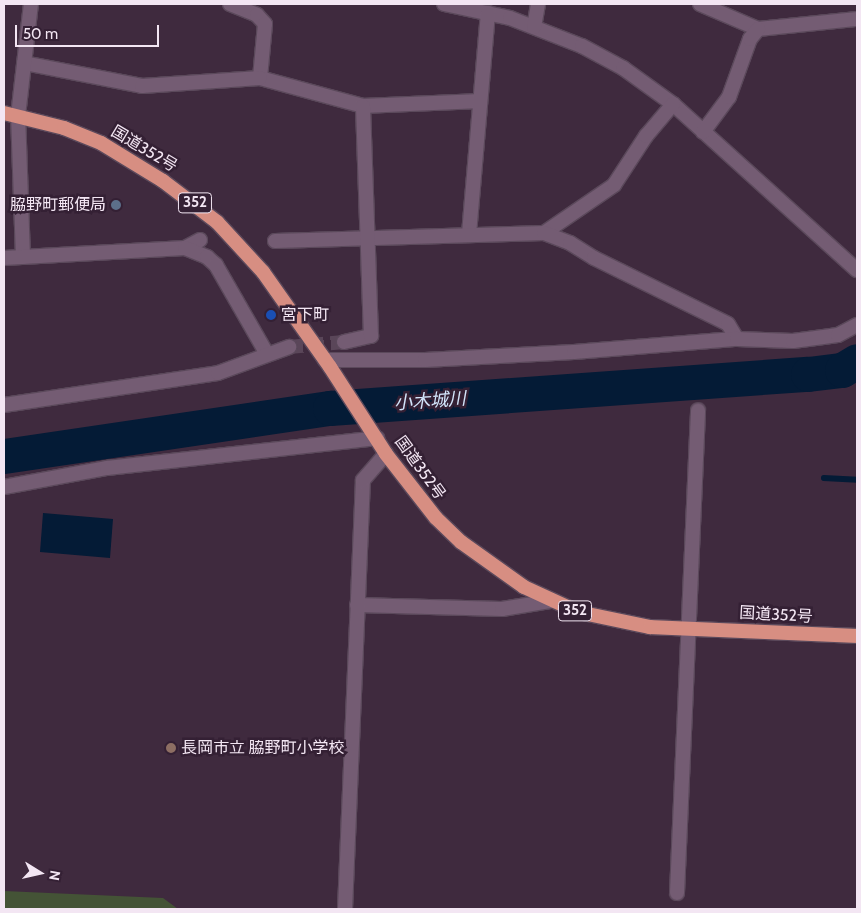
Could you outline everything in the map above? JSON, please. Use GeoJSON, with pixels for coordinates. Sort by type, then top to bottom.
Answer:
{"type":"FeatureCollection","features":[{"type":"Feature","properties":{"kind":"highway","name":"国道352号"},"geometry":{"type":"LineString","coordinates":[[4,113],[64,128],[101,143],[192,201],[246,251],[328,363],[386,454],[436,518],[460,542],[516,582],[551,601],[619,621],[687,628],[857,636]]}},
{"type":"Feature","properties":{"kind":"street"},"geometry":{"type":"LineString","coordinates":[[23,257],[18,116],[31,4]]}},
{"type":"Feature","properties":{"kind":"street"},"geometry":{"type":"LineString","coordinates":[[230,4],[257,15],[265,24],[260,78]]}},
{"type":"Feature","properties":{"kind":"street"},"geometry":{"type":"LineString","coordinates":[[444,4],[488,13],[534,27],[582,46],[623,68],[673,104],[857,270]]}},
{"type":"Feature","properties":{"kind":"street"},"geometry":{"type":"LineString","coordinates":[[534,27],[538,4]]}},
{"type":"Feature","properties":{"kind":"street"},"geometry":{"type":"LineString","coordinates":[[700,4],[758,29],[857,19]]}},
{"type":"Feature","properties":{"kind":"street"},"geometry":{"type":"LineString","coordinates":[[469,234],[488,13]]}},
{"type":"Feature","properties":{"kind":"street"},"geometry":{"type":"LineString","coordinates":[[703,132],[729,97],[750,39],[758,29]]}},
{"type":"Feature","properties":{"kind":"street"},"geometry":{"type":"LineString","coordinates":[[24,63],[142,86],[260,78],[363,106],[480,101]]}},
{"type":"Feature","properties":{"kind":"street"},"geometry":{"type":"LineString","coordinates":[[544,233],[614,184],[646,136],[673,104]]}},
{"type":"Feature","properties":{"kind":"street"},"geometry":{"type":"LineString","coordinates":[[344,342],[371,336],[363,106]]}},
{"type":"Feature","properties":{"kind":"street"},"geometry":{"type":"LineString","coordinates":[[275,241],[544,233],[570,243],[594,258],[728,324],[737,339]]}},
{"type":"Feature","properties":{"kind":"street"},"geometry":{"type":"LineString","coordinates":[[4,258],[185,248],[200,240]]}},
{"type":"Feature","properties":{"kind":"street"},"geometry":{"type":"LineString","coordinates":[[185,248],[207,257],[216,265],[267,354]]}},
{"type":"Feature","properties":{"kind":"street"},"geometry":{"type":"LineString","coordinates":[[328,363],[574,352],[737,339],[817,339],[838,334],[857,325]]}},
{"type":"Feature","properties":{"kind":"street"},"geometry":{"type":"LineString","coordinates":[[4,405],[218,373],[289,347]]}},
{"type":"Feature","properties":{"kind":"street"},"geometry":{"type":"LineString","coordinates":[[677,893],[687,628],[698,410]]}},
{"type":"Feature","properties":{"kind":"street"},"geometry":{"type":"LineString","coordinates":[[4,487],[107,468],[377,438]]}},
{"type":"Feature","properties":{"kind":"street"},"geometry":{"type":"LineString","coordinates":[[345,909],[363,480],[386,454]]}},
{"type":"Feature","properties":{"kind":"street"},"geometry":{"type":"LineString","coordinates":[[357,605],[502,610],[551,601]]}},
{"type":"Feature","properties":{"kind":"green space"},"geometry":{"type":"Polygon","coordinates":[[[4,891],[163,898],[178,909],[4,909],[4,891]]]}},
{"type":"Feature","properties":{"kind":"water"},"geometry":{"type":"Polygon","coordinates":[[[43,513],[113,519],[110,558],[40,552],[43,513]]]}},
{"type":"Feature","properties":{"kind":"waterway","name":"小木城川"},"geometry":{"type":"LineString","coordinates":[[4,456],[330,408],[808,374],[842,370],[857,361]]}},
{"type":"Feature","properties":{"kind":"waterway"},"geometry":{"type":"LineString","coordinates":[[824,478],[857,480]]}},
{"type":"Feature","properties":{"kind":"tunnel"},"geometry":{"type":"LineString","coordinates":[[289,347],[344,342]]}},
{"type":"Feature","properties":{"kind":"place","name":"脇野町郵便局"},"geometry":{"type":"Point","coordinates":[116,205]}},
{"type":"Feature","properties":{"kind":"place","name":"宮下町"},"geometry":{"type":"Point","coordinates":[271,315]}},
{"type":"Feature","properties":{"kind":"place","name":"長岡市立 脇野町小学校"},"geometry":{"type":"Point","coordinates":[171,748]}}]}
